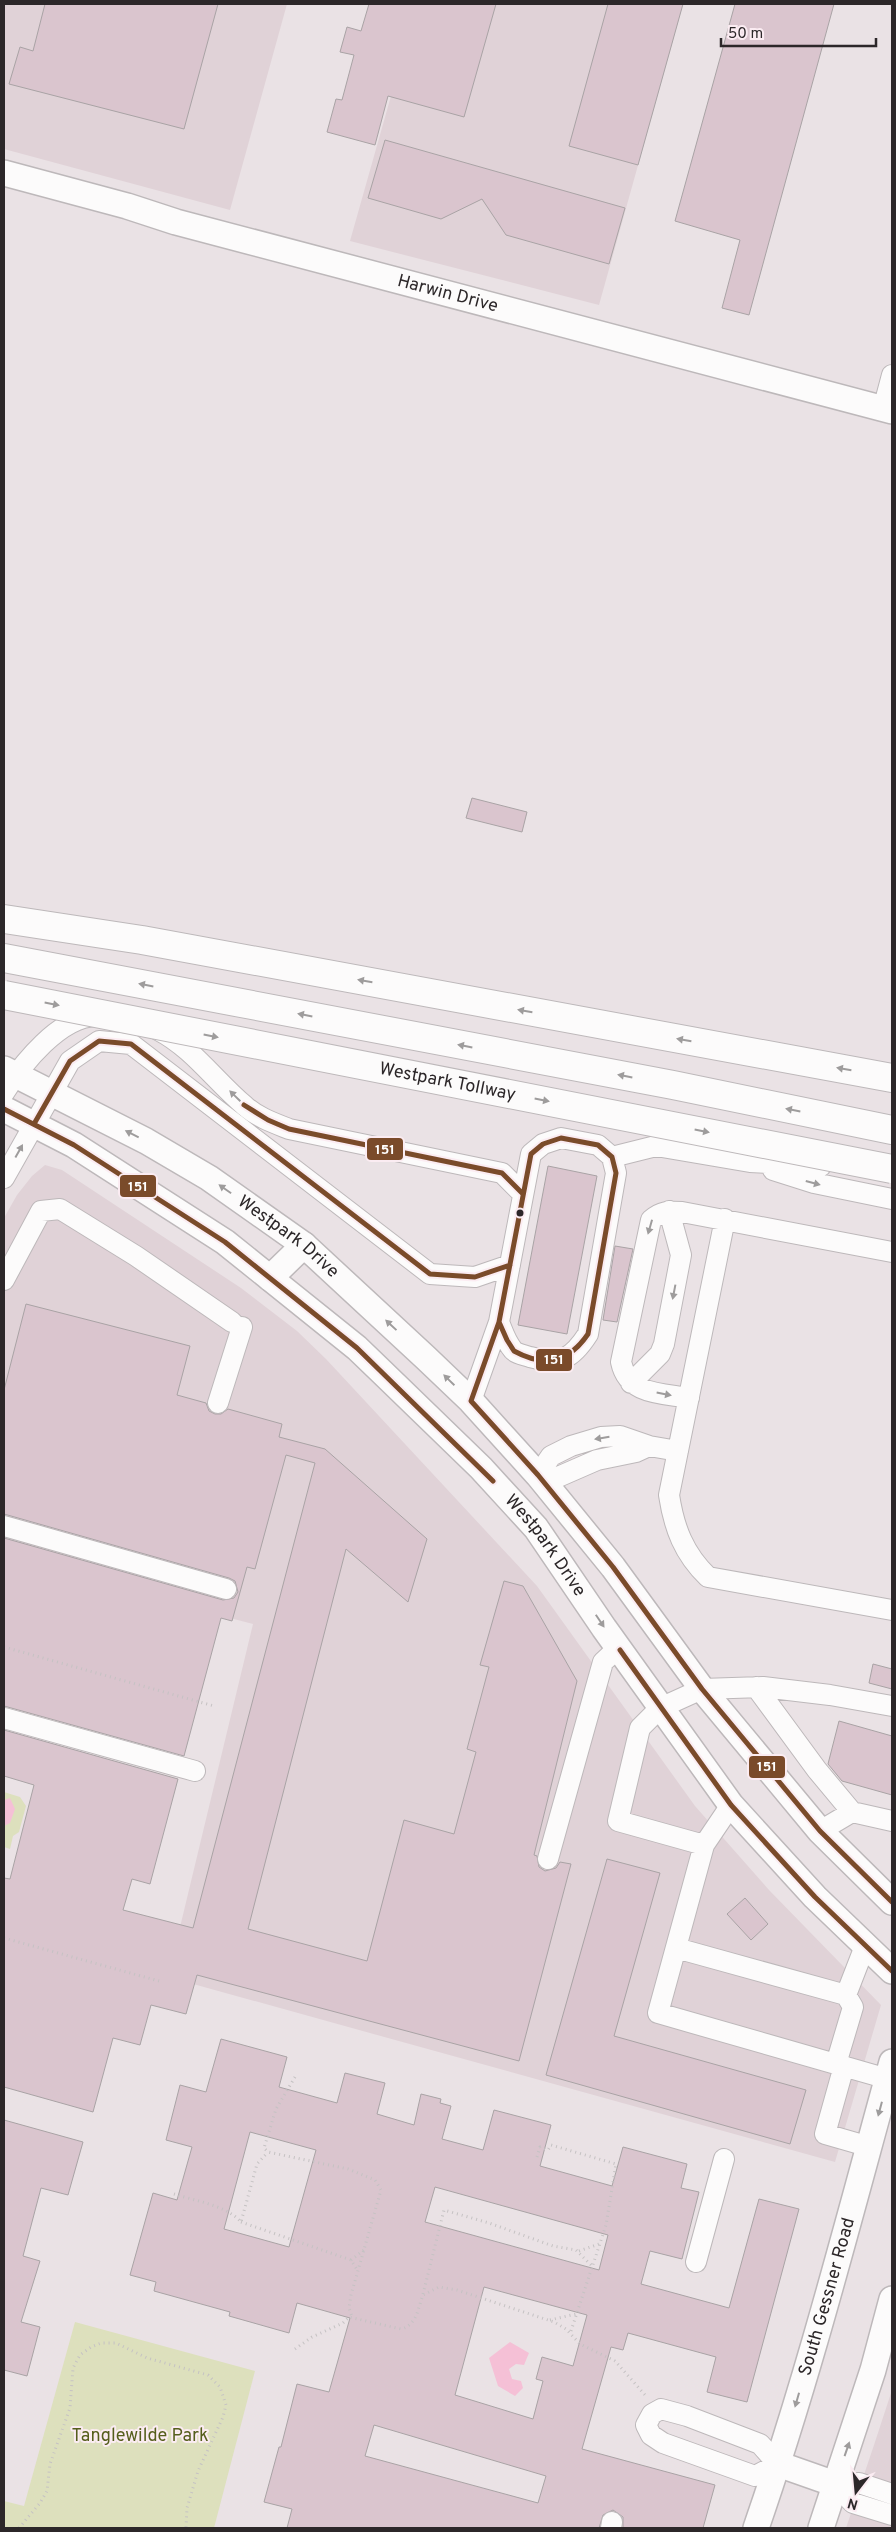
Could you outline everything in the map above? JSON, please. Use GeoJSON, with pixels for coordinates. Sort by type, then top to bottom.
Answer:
{"type":"FeatureCollection","features":[{"type":"Feature","properties":{"kind":"highway"},"geometry":{"type":"LineString","coordinates":[[4,919],[142,940],[892,1078]]}},
{"type":"Feature","properties":{"kind":"highway"},"geometry":{"type":"LineString","coordinates":[[4,958],[673,1085],[892,1130]]}},
{"type":"Feature","properties":{"kind":"highway","name":"Westpark Tollway"},"geometry":{"type":"LineString","coordinates":[[4,995],[892,1169]]}},
{"type":"Feature","properties":{"kind":"main road","name":"Harwin Drive"},"geometry":{"type":"LineString","coordinates":[[4,173],[127,206],[176,222],[888,410]]}},
{"type":"Feature","properties":{"kind":"main road","name":"Westpark Drive"},"geometry":{"type":"LineString","coordinates":[[8,1079],[51,1093],[146,1141],[210,1178],[304,1245],[471,1401],[538,1475],[613,1567],[702,1689],[820,1831],[892,1902]]}},
{"type":"Feature","properties":{"kind":"main road","name":"Westpark Drive"},"geometry":{"type":"LineString","coordinates":[[4,1110],[34,1124],[151,1193],[225,1242],[357,1348],[481,1468],[536,1528],[660,1708],[731,1805],[815,1897],[892,1971]]}},
{"type":"Feature","properties":{"kind":"main road"},"geometry":{"type":"LineString","coordinates":[[270,1278],[304,1245]]}},
{"type":"Feature","properties":{"kind":"main road"},"geometry":{"type":"LineString","coordinates":[[508,1498],[538,1475]]}},
{"type":"Feature","properties":{"kind":"main road","name":"South Gessner Road"},"geometry":{"type":"LineString","coordinates":[[756,2528],[778,2464],[870,2147],[890,2071]]}},
{"type":"Feature","properties":{"kind":"main road"},"geometry":{"type":"LineString","coordinates":[[821,2528],[873,2370],[892,2299]]}},
{"type":"Feature","properties":{"kind":"main road"},"geometry":{"type":"LineString","coordinates":[[778,2464],[835,2484]]}},
{"type":"Feature","properties":{"kind":"street"},"geometry":{"type":"LineString","coordinates":[[888,410],[892,375]]}},
{"type":"Feature","properties":{"kind":"street"},"geometry":{"type":"LineString","coordinates":[[8,1079],[39,1048],[67,1024],[94,1016],[135,1018],[176,1039],[246,1107],[268,1120],[289,1129],[502,1173],[523,1194]]}},
{"type":"Feature","properties":{"kind":"street"},"geometry":{"type":"LineString","coordinates":[[4,1178],[70,1061],[99,1041],[131,1044],[430,1274],[475,1277],[510,1264]]}},
{"type":"Feature","properties":{"kind":"street"},"geometry":{"type":"LineString","coordinates":[[471,1401],[499,1322],[531,1154],[543,1144],[561,1138],[598,1145],[612,1157],[616,1173],[588,1334],[576,1352],[560,1361],[537,1359],[514,1352],[506,1340],[499,1322]]}},
{"type":"Feature","properties":{"kind":"street"},"geometry":{"type":"LineString","coordinates":[[612,1157],[656,1146],[750,1162],[818,1165],[892,1179]]}},
{"type":"Feature","properties":{"kind":"street"},"geometry":{"type":"LineString","coordinates":[[750,1162],[814,1183],[892,1199]]}},
{"type":"Feature","properties":{"kind":"street"},"geometry":{"type":"LineString","coordinates":[[4,1280],[41,1211],[60,1209],[136,1256],[237,1324],[218,1403]]}},
{"type":"Feature","properties":{"kind":"street"},"geometry":{"type":"LineString","coordinates":[[631,1383],[660,1354],[664,1344],[681,1255],[669,1210]]}},
{"type":"Feature","properties":{"kind":"street"},"geometry":{"type":"LineString","coordinates":[[688,1398],[638,1388],[631,1383],[623,1372],[621,1362],[651,1220],[657,1214],[669,1210],[725,1219],[892,1252]]}},
{"type":"Feature","properties":{"kind":"street"},"geometry":{"type":"LineString","coordinates":[[725,1219],[669,1496],[672,1513],[684,1548],[696,1565],[708,1576],[892,1610]]}},
{"type":"Feature","properties":{"kind":"street"},"geometry":{"type":"LineString","coordinates":[[538,1475],[551,1456],[571,1446],[601,1437],[620,1436],[649,1446],[678,1451]]}},
{"type":"Feature","properties":{"kind":"street"},"geometry":{"type":"LineString","coordinates":[[4,1526],[226,1589]]}},
{"type":"Feature","properties":{"kind":"street"},"geometry":{"type":"LineString","coordinates":[[548,1859],[603,1662],[618,1648]]}},
{"type":"Feature","properties":{"kind":"street"},"geometry":{"type":"LineString","coordinates":[[756,1688],[817,1770],[852,1812],[892,1821]]}},
{"type":"Feature","properties":{"kind":"street"},"geometry":{"type":"LineString","coordinates":[[704,1845],[618,1821],[640,1728],[660,1708],[702,1689],[756,1688],[830,1695],[892,1706]]}},
{"type":"Feature","properties":{"kind":"street"},"geometry":{"type":"LineString","coordinates":[[4,1718],[195,1771]]}},
{"type":"Feature","properties":{"kind":"street"},"geometry":{"type":"LineString","coordinates":[[731,1805],[704,1845],[658,2013],[840,2065],[890,2071]]}},
{"type":"Feature","properties":{"kind":"street"},"geometry":{"type":"LineString","coordinates":[[820,1831],[852,1812]]}},
{"type":"Feature","properties":{"kind":"street"},"geometry":{"type":"LineString","coordinates":[[865,1946],[846,1995],[852,2007],[825,2134],[870,2147]]}},
{"type":"Feature","properties":{"kind":"street"},"geometry":{"type":"LineString","coordinates":[[676,1948],[846,1995]]}},
{"type":"Feature","properties":{"kind":"street"},"geometry":{"type":"LineString","coordinates":[[696,2262],[724,2159]]}},
{"type":"Feature","properties":{"kind":"street"},"geometry":{"type":"LineString","coordinates":[[661,2409],[687,2416],[760,2444],[778,2464],[755,2476],[662,2443],[651,2434],[646,2425],[652,2414],[661,2409]]}},
{"type":"Feature","properties":{"kind":"street"},"geometry":{"type":"LineString","coordinates":[[835,2484],[859,2483],[892,2494]]}},
{"type":"Feature","properties":{"kind":"street"},"geometry":{"type":"LineString","coordinates":[[835,2484],[853,2503],[892,2515]]}},
{"type":"Feature","properties":{"kind":"path"},"geometry":{"type":"LineString","coordinates":[[4,1647],[214,1706]]}},
{"type":"Feature","properties":{"kind":"path"},"geometry":{"type":"LineString","coordinates":[[4,1938],[159,1981]]}},
{"type":"Feature","properties":{"kind":"path"},"geometry":{"type":"LineString","coordinates":[[294,2076],[276,2109],[264,2148],[268,2152],[348,2169],[378,2183],[381,2190],[349,2308],[352,2317]]}},
{"type":"Feature","properties":{"kind":"path"},"geometry":{"type":"LineString","coordinates":[[537,2157],[540,2147],[548,2150],[551,2145],[616,2164],[606,2225],[591,2266],[570,2335]]}},
{"type":"Feature","properties":{"kind":"path"},"geometry":{"type":"LineString","coordinates":[[241,2222],[257,2164],[268,2152]]}},
{"type":"Feature","properties":{"kind":"path"},"geometry":{"type":"LineString","coordinates":[[174,2194],[223,2210],[234,2215],[241,2222],[351,2260],[358,2271]]}},
{"type":"Feature","properties":{"kind":"path"},"geometry":{"type":"LineString","coordinates":[[295,2349],[312,2337],[352,2317],[402,2329],[413,2323],[423,2295],[444,2210],[489,2223],[539,2242],[578,2252],[591,2266]]}},
{"type":"Feature","properties":{"kind":"path"},"geometry":{"type":"LineString","coordinates":[[578,2252],[599,2243]]}},
{"type":"Feature","properties":{"kind":"path"},"geometry":{"type":"LineString","coordinates":[[351,2260],[364,2249]]}},
{"type":"Feature","properties":{"kind":"path"},"geometry":{"type":"LineString","coordinates":[[423,2295],[439,2287],[457,2290],[550,2320],[566,2329],[580,2344],[615,2361],[658,2411]]}},
{"type":"Feature","properties":{"kind":"path"},"geometry":{"type":"LineString","coordinates":[[550,2320],[576,2314]]}},
{"type":"Feature","properties":{"kind":"path"},"geometry":{"type":"LineString","coordinates":[[19,2528],[40,2503],[47,2491],[50,2464],[70,2408],[73,2368],[80,2355],[90,2347],[101,2343],[116,2343],[130,2348],[147,2358],[208,2375],[220,2387],[226,2405],[223,2418],[198,2471],[188,2508],[186,2528]]}},
{"type":"Feature","properties":{"kind":"shaded area"},"geometry":{"type":"Polygon","coordinates":[[[4,4],[287,4],[230,210],[4,149],[4,4]]]}},
{"type":"Feature","properties":{"kind":"shaded area"},"geometry":{"type":"Polygon","coordinates":[[[417,4],[683,4],[599,305],[350,241],[417,4]]]}},
{"type":"Feature","properties":{"kind":"shaded area"},"geometry":{"type":"Polygon","coordinates":[[[45,1165],[62,1170],[241,1288],[297,1331],[326,1359],[537,1586],[695,1806],[769,1890],[881,2005],[835,2162],[168,1977],[253,1624],[4,1559],[4,1218],[17,1195],[32,1176],[45,1165]]]}},
{"type":"Feature","properties":{"kind":"shaded area"},"geometry":{"type":"Polygon","coordinates":[[[10,1798],[15,1809],[10,1823],[4,1826],[4,1800],[10,1798]]]}},
{"type":"Feature","properties":{"kind":"shaded area"},"geometry":{"type":"Polygon","coordinates":[[[510,2342],[529,2353],[524,2365],[516,2364],[509,2369],[512,2379],[521,2381],[523,2388],[515,2396],[498,2386],[489,2358],[510,2342]]]}},
{"type":"Feature","properties":{"kind":"shaded area"},"geometry":{"type":"Polygon","coordinates":[[[892,2390],[892,2528],[846,2528],[874,2445],[892,2390]]]}},
{"type":"Feature","properties":{"kind":"green space"},"geometry":{"type":"Polygon","coordinates":[[[4,1792],[20,1797],[26,1806],[19,1832],[13,1836],[10,1849],[4,1847],[4,1792]]]}},
{"type":"Feature","properties":{"kind":"green space","name":"Tanglewilde Park"},"geometry":{"type":"Polygon","coordinates":[[[75,2322],[255,2371],[214,2528],[4,2528],[4,2501],[24,2506],[75,2322]]]}},
{"type":"Feature","properties":{"kind":"building"},"geometry":{"type":"Polygon","coordinates":[[[45,4],[218,4],[184,129],[9,84],[20,47],[33,51],[45,4]]]}},
{"type":"Feature","properties":{"kind":"building"},"geometry":{"type":"Polygon","coordinates":[[[369,4],[496,4],[464,117],[388,96],[375,145],[327,132],[336,99],[342,100],[354,55],[340,52],[347,27],[361,31],[369,4]]]}},
{"type":"Feature","properties":{"kind":"building"},"geometry":{"type":"Polygon","coordinates":[[[608,4],[683,4],[638,165],[569,146],[608,4]]]}},
{"type":"Feature","properties":{"kind":"building"},"geometry":{"type":"Polygon","coordinates":[[[735,4],[834,4],[749,315],[722,308],[740,240],[675,221],[735,4]]]}},
{"type":"Feature","properties":{"kind":"building"},"geometry":{"type":"Polygon","coordinates":[[[385,140],[625,208],[609,264],[506,235],[482,199],[441,219],[368,198],[385,140]]]}},
{"type":"Feature","properties":{"kind":"building"},"geometry":{"type":"Polygon","coordinates":[[[472,798],[527,812],[522,832],[466,818],[472,798]]]}},
{"type":"Feature","properties":{"kind":"building"},"geometry":{"type":"Polygon","coordinates":[[[548,1166],[597,1176],[567,1334],[518,1325],[548,1166]]]}},
{"type":"Feature","properties":{"kind":"building"},"geometry":{"type":"Polygon","coordinates":[[[615,1246],[633,1249],[617,1322],[603,1320],[615,1246]]]}},
{"type":"Feature","properties":{"kind":"building"},"geometry":{"type":"Polygon","coordinates":[[[26,1304],[190,1346],[177,1395],[206,1403],[209,1411],[215,1414],[221,1414],[228,1409],[282,1424],[279,1437],[325,1449],[427,1539],[408,1602],[346,1549],[248,1929],[367,1961],[404,1820],[454,1834],[476,1752],[467,1749],[489,1667],[480,1665],[504,1581],[523,1586],[577,1681],[534,1855],[537,1856],[539,1867],[545,1871],[556,1868],[560,1862],[571,1864],[519,2061],[197,1975],[186,2014],[151,2005],[140,2045],[113,2038],[93,2112],[4,2087],[4,1878],[10,1879],[34,1785],[4,1776],[4,1730],[178,1779],[150,1884],[132,1879],[123,1910],[193,1928],[315,1463],[286,1455],[255,1569],[247,1567],[232,1621],[221,1618],[184,1756],[4,1706],[4,1538],[223,1600],[234,1598],[238,1592],[235,1581],[229,1578],[4,1514],[4,1390],[26,1304]]]}},
{"type":"Feature","properties":{"kind":"building"},"geometry":{"type":"Polygon","coordinates":[[[873,1664],[892,1669],[892,1689],[869,1683],[873,1664]]]}},
{"type":"Feature","properties":{"kind":"building"},"geometry":{"type":"Polygon","coordinates":[[[839,1721],[892,1736],[892,1795],[842,1781],[828,1764],[839,1721]]]}},
{"type":"Feature","properties":{"kind":"building"},"geometry":{"type":"Polygon","coordinates":[[[607,1859],[660,1873],[614,2036],[806,2090],[790,2144],[546,2075],[607,1859]]]}},
{"type":"Feature","properties":{"kind":"building"},"geometry":{"type":"Polygon","coordinates":[[[745,1898],[768,1924],[751,1940],[727,1914],[745,1898]]]}},
{"type":"Feature","properties":{"kind":"building"},"geometry":{"type":"Polygon","coordinates":[[[221,2039],[287,2057],[279,2087],[337,2103],[345,2073],[385,2083],[377,2114],[414,2125],[421,2094],[441,2099],[440,2103],[451,2106],[442,2139],[483,2150],[494,2110],[551,2125],[540,2166],[612,2186],[623,2147],[687,2164],[681,2188],[699,2192],[682,2259],[650,2251],[641,2284],[729,2308],[759,2199],[799,2209],[747,2402],[707,2392],[716,2357],[628,2333],[623,2350],[611,2347],[582,2449],[715,2485],[703,2528],[623,2528],[623,2517],[613,2510],[603,2515],[599,2528],[287,2528],[292,2509],[264,2502],[279,2447],[281,2447],[297,2384],[329,2392],[350,2318],[297,2303],[289,2333],[229,2316],[230,2312],[154,2291],[156,2282],[130,2275],[153,2193],[177,2200],[192,2147],[166,2140],[180,2085],[206,2092],[221,2039]],[[250,2132],[224,2229],[289,2247],[316,2150],[250,2132]],[[435,2187],[425,2222],[599,2270],[608,2235],[435,2187]],[[484,2287],[455,2395],[533,2419],[543,2381],[536,2379],[542,2357],[573,2366],[587,2315],[484,2287]],[[374,2425],[365,2456],[538,2503],[546,2476],[374,2425]]]}},
{"type":"Feature","properties":{"kind":"building"},"geometry":{"type":"Polygon","coordinates":[[[4,2120],[83,2142],[68,2195],[41,2188],[23,2256],[40,2261],[21,2322],[40,2327],[27,2376],[4,2370],[4,2120]]]}},
{"type":"Feature","properties":{"kind":"transit line","name":"151"},"geometry":{"type":"LineString","coordinates":[[34,1124],[70,1061],[99,1041],[131,1044],[430,1274],[475,1277],[510,1265]]}},
{"type":"Feature","properties":{"kind":"transit line","name":"151"},"geometry":{"type":"LineString","coordinates":[[244,1105],[268,1120],[289,1129],[502,1173],[523,1194]]}},
{"type":"Feature","properties":{"kind":"transit line","name":"151"},"geometry":{"type":"LineString","coordinates":[[4,1109],[74,1145],[225,1242],[357,1348],[493,1481]]}},
{"type":"Feature","properties":{"kind":"transit line","name":"151"},"geometry":{"type":"LineString","coordinates":[[561,1138],[598,1145],[612,1157],[616,1173],[588,1334],[573,1351],[556,1359],[546,1360],[525,1356],[514,1351],[499,1322],[531,1154],[543,1144],[561,1138]]}},
{"type":"Feature","properties":{"kind":"transit line","name":"151"},"geometry":{"type":"LineString","coordinates":[[499,1322],[471,1401],[538,1475],[613,1567],[702,1689],[820,1831],[892,1902]]}},
{"type":"Feature","properties":{"kind":"transit line","name":"151"},"geometry":{"type":"LineString","coordinates":[[620,1650],[731,1805],[815,1897],[892,1971]]}}]}
